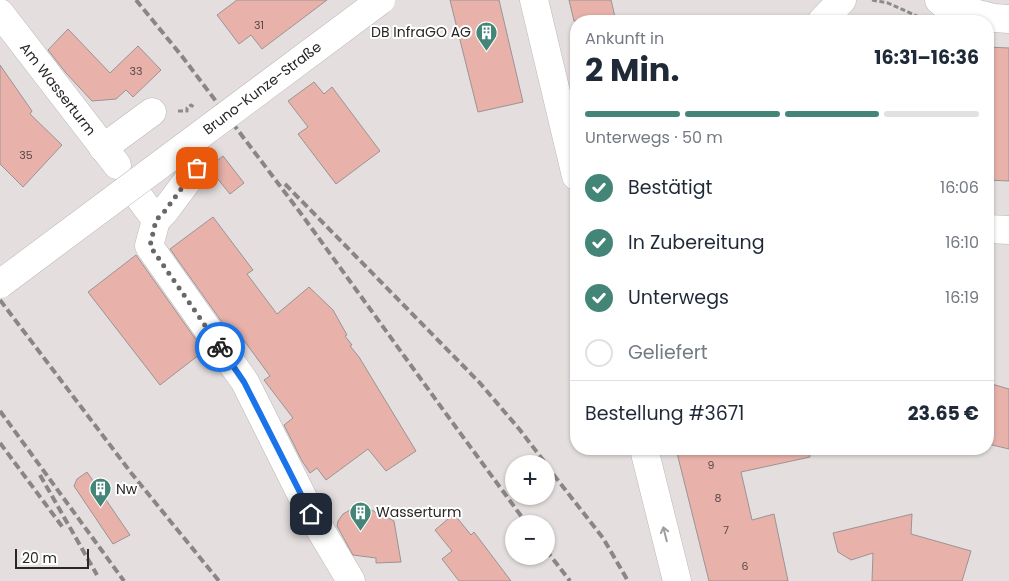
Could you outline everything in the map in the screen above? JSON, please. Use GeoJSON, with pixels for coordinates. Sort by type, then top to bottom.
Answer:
{"type":"FeatureCollection","features":[{"type":"Feature","properties":{"kind":"street","name":"Bruno-Kunze-Straße"},"geometry":{"type":"LineString","coordinates":[[0,284],[381,0]]}},
{"type":"Feature","properties":{"kind":"street"},"geometry":{"type":"LineString","coordinates":[[534,0],[570,151]]}},
{"type":"Feature","properties":{"kind":"street"},"geometry":{"type":"LineString","coordinates":[[828,15],[842,0]]}},
{"type":"Feature","properties":{"kind":"street"},"geometry":{"type":"LineString","coordinates":[[939,0],[946,6],[998,12]]}},
{"type":"Feature","properties":{"kind":"street","name":"Am Wasserturm"},"geometry":{"type":"LineString","coordinates":[[0,13],[110,156],[152,112]]}},
{"type":"Feature","properties":{"kind":"street"},"geometry":{"type":"LineString","coordinates":[[197,168],[156,220],[150,246],[244,382],[311,514],[352,581]]}},
{"type":"Feature","properties":{"kind":"street"},"geometry":{"type":"LineString","coordinates":[[139,197],[156,220]]}},
{"type":"Feature","properties":{"kind":"street"},"geometry":{"type":"LineString","coordinates":[[994,229],[1009,230]]}},
{"type":"Feature","properties":{"kind":"street"},"geometry":{"type":"LineString","coordinates":[[646,455],[677,581]]}},
{"type":"Feature","properties":{"kind":"path"},"geometry":{"type":"LineString","coordinates":[[872,0],[888,3],[915,15]]}},
{"type":"Feature","properties":{"kind":"building"},"geometry":{"type":"Polygon","coordinates":[[[237,0],[327,0],[262,49],[251,35],[239,44],[217,15],[237,0]]]}},
{"type":"Feature","properties":{"kind":"building","name":"DB InfraGO AG"},"geometry":{"type":"Polygon","coordinates":[[[450,0],[499,0],[523,102],[478,112],[450,0]]]}},
{"type":"Feature","properties":{"kind":"building"},"geometry":{"type":"Polygon","coordinates":[[[569,0],[611,0],[615,15],[573,15],[569,0]]]}},
{"type":"Feature","properties":{"kind":"building"},"geometry":{"type":"Polygon","coordinates":[[[68,29],[110,73],[138,46],[161,70],[133,97],[126,90],[116,99],[92,101],[48,50],[68,29]]]}},
{"type":"Feature","properties":{"kind":"building"},"geometry":{"type":"Polygon","coordinates":[[[994,47],[1009,48],[1009,181],[994,180],[994,47]]]}},
{"type":"Feature","properties":{"kind":"building"},"geometry":{"type":"Polygon","coordinates":[[[0,65],[32,111],[30,114],[62,145],[23,187],[0,164],[0,65]]]}},
{"type":"Feature","properties":{"kind":"building"},"geometry":{"type":"Polygon","coordinates":[[[314,82],[324,94],[332,87],[380,151],[336,184],[298,134],[308,127],[288,101],[314,82]]]}},
{"type":"Feature","properties":{"kind":"building"},"geometry":{"type":"Polygon","coordinates":[[[223,156],[244,183],[230,194],[212,172],[212,165],[223,156]]]}},
{"type":"Feature","properties":{"kind":"building"},"geometry":{"type":"Polygon","coordinates":[[[213,217],[253,270],[247,274],[277,314],[309,287],[333,310],[347,335],[345,336],[352,345],[350,346],[359,357],[416,451],[386,471],[368,449],[326,480],[317,468],[310,473],[284,425],[293,418],[264,380],[270,376],[240,335],[236,338],[231,331],[229,332],[170,249],[213,217]]]}},
{"type":"Feature","properties":{"kind":"building"},"geometry":{"type":"Polygon","coordinates":[[[136,255],[204,351],[160,385],[88,292],[136,255]]]}},
{"type":"Feature","properties":{"kind":"building"},"geometry":{"type":"Polygon","coordinates":[[[994,385],[1009,389],[1009,449],[994,445],[994,385]]]}},
{"type":"Feature","properties":{"kind":"building"},"geometry":{"type":"Polygon","coordinates":[[[678,455],[810,455],[810,457],[741,472],[752,520],[774,514],[788,581],[709,581],[678,455]]]}},
{"type":"Feature","properties":{"kind":"building","name":"Nw"},"geometry":{"type":"Polygon","coordinates":[[[87,472],[130,535],[113,544],[74,486],[77,479],[87,472]]]}},
{"type":"Feature","properties":{"kind":"building","name":"Wasserturm"},"geometry":{"type":"Polygon","coordinates":[[[358,507],[374,511],[380,517],[384,516],[394,521],[401,562],[376,563],[376,558],[353,555],[337,526],[343,514],[358,507]]]}},
{"type":"Feature","properties":{"kind":"building"},"geometry":{"type":"Polygon","coordinates":[[[454,514],[471,535],[474,532],[511,581],[459,581],[442,559],[452,551],[435,530],[454,514]]]}},
{"type":"Feature","properties":{"kind":"building"},"geometry":{"type":"Polygon","coordinates":[[[912,514],[911,534],[971,551],[962,581],[872,581],[873,553],[851,560],[838,552],[833,533],[912,514]]]}},
{"type":"Feature","properties":{"kind":"railway"},"geometry":{"type":"LineString","coordinates":[[136,0],[181,55],[302,215],[520,515]]}},
{"type":"Feature","properties":{"kind":"railway"},"geometry":{"type":"LineString","coordinates":[[285,184],[479,382],[539,455]]}},
{"type":"Feature","properties":{"kind":"railway"},"geometry":{"type":"LineString","coordinates":[[0,300],[132,474],[219,581]]}},
{"type":"Feature","properties":{"kind":"railway"},"geometry":{"type":"LineString","coordinates":[[0,411],[124,581]]}},
{"type":"Feature","properties":{"kind":"railway"},"geometry":{"type":"LineString","coordinates":[[0,443],[64,529]]}},
{"type":"Feature","properties":{"kind":"railway"},"geometry":{"type":"LineString","coordinates":[[40,475],[97,575]]}},
{"type":"Feature","properties":{"kind":"railway"},"geometry":{"type":"LineString","coordinates":[[555,477],[603,538],[628,581]]}},
{"type":"Feature","properties":{"kind":"railway"},"geometry":{"type":"LineString","coordinates":[[555,562],[570,581]]}},
{"type":"Feature","properties":{"kind":"way so far"},"geometry":{"type":"LineString","coordinates":[[197,168],[156,220],[150,246],[220,347]]}},
{"type":"Feature","properties":{"kind":"place","name":"DB InfraGO AG"},"geometry":{"type":"Point","coordinates":[487,51]}},
{"type":"Feature","properties":{"kind":"place","name":"Nw"},"geometry":{"type":"Point","coordinates":[100,508]}},
{"type":"Feature","properties":{"kind":"place","name":"Wasserturm"},"geometry":{"type":"Point","coordinates":[360,531]}},
{"type":"Feature","properties":{"kind":"route"},"geometry":{"type":"LineString","coordinates":[[220,347],[244,382],[311,514]]}}]}
